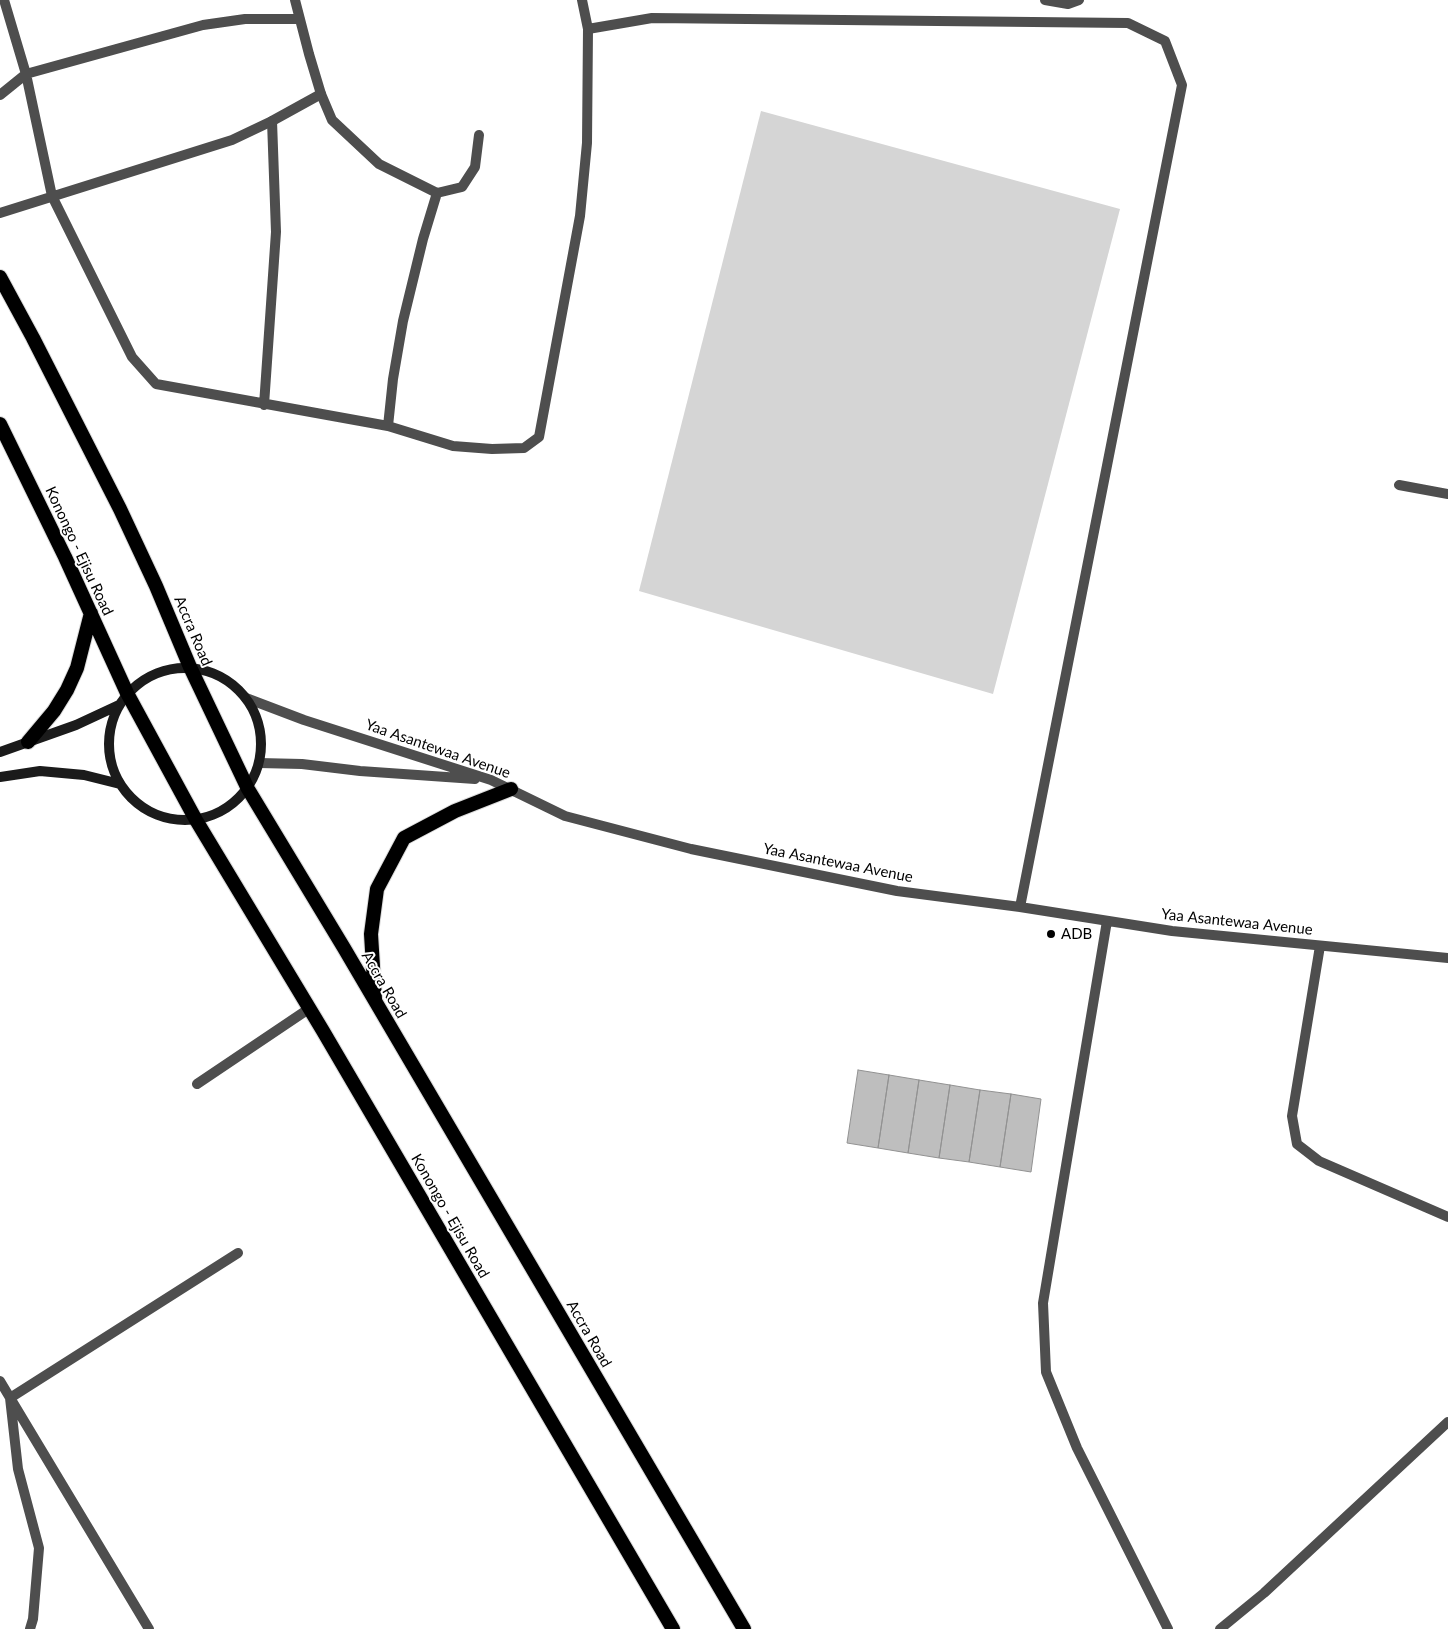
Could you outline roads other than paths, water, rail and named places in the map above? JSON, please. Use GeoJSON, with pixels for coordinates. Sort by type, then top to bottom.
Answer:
{"type":"FeatureCollection","features":[{"type":"Feature","properties":{"kind":"highway","name":"Accra Road"},"geometry":{"type":"LineString","coordinates":[[0,277],[120,509],[156,586],[190,667],[248,789],[344,948],[744,1629]]}},
{"type":"Feature","properties":{"kind":"highway","name":"Konongo - Ejisu Road"},"geometry":{"type":"LineString","coordinates":[[0,424],[128,693],[196,820],[310,1008],[673,1629]]}},
{"type":"Feature","properties":{"kind":"highway"},"geometry":{"type":"LineString","coordinates":[[28,742],[54,711],[67,690],[77,668],[91,613]]}},
{"type":"Feature","properties":{"kind":"highway"},"geometry":{"type":"LineString","coordinates":[[375,1002],[371,934],[377,889],[404,838],[455,811],[511,789]]}},
{"type":"Feature","properties":{"kind":"main road"},"geometry":{"type":"LineString","coordinates":[[190,667],[223,677],[246,698],[257,718],[262,740],[259,762],[248,789],[234,804],[216,814],[196,820],[174,820],[153,814],[134,802],[120,784],[111,765],[109,744],[111,724],[119,705],[128,693],[142,681],[158,672],[190,667]]}},
{"type":"Feature","properties":{"kind":"main road"},"geometry":{"type":"LineString","coordinates":[[0,752],[76,725],[119,705]]}},
{"type":"Feature","properties":{"kind":"main road"},"geometry":{"type":"LineString","coordinates":[[0,776],[40,771],[84,775],[120,784]]}},
{"type":"Feature","properties":{"kind":"street"},"geometry":{"type":"LineString","coordinates":[[4,0],[26,74],[52,196],[132,357],[156,384],[388,426],[453,446],[492,449],[524,448],[538,437],[580,216],[586,143],[588,29],[582,0]]}},
{"type":"Feature","properties":{"kind":"street"},"geometry":{"type":"LineString","coordinates":[[296,0],[321,94],[332,120],[379,164],[437,193],[462,187],[475,167],[479,135]]}},
{"type":"Feature","properties":{"kind":"street"},"geometry":{"type":"LineString","coordinates":[[1045,0],[1068,4],[1079,0]]}},
{"type":"Feature","properties":{"kind":"street"},"geometry":{"type":"LineString","coordinates":[[588,29],[652,18],[1128,23],[1164,41],[1182,85],[1020,907]]}},
{"type":"Feature","properties":{"kind":"street"},"geometry":{"type":"LineString","coordinates":[[0,95],[26,74],[203,25],[246,19],[300,19]]}},
{"type":"Feature","properties":{"kind":"street"},"geometry":{"type":"LineString","coordinates":[[0,213],[232,140],[272,122],[321,94]]}},
{"type":"Feature","properties":{"kind":"street"},"geometry":{"type":"LineString","coordinates":[[264,405],[276,232],[272,122]]}},
{"type":"Feature","properties":{"kind":"street"},"geometry":{"type":"LineString","coordinates":[[388,426],[392,378],[403,320],[423,239],[437,193]]}},
{"type":"Feature","properties":{"kind":"street"},"geometry":{"type":"LineString","coordinates":[[1399,485],[1448,494]]}},
{"type":"Feature","properties":{"kind":"street","name":"Yaa Asantewaa Avenue"},"geometry":{"type":"LineString","coordinates":[[246,698],[304,720],[491,780],[565,816],[691,849],[897,891],[1020,907],[1172,931],[1448,958]]}},
{"type":"Feature","properties":{"kind":"street"},"geometry":{"type":"LineString","coordinates":[[259,762],[491,780]]}},
{"type":"Feature","properties":{"kind":"street"},"geometry":{"type":"LineString","coordinates":[[1107,921],[1043,1303],[1046,1372],[1077,1448],[1168,1629]]}},
{"type":"Feature","properties":{"kind":"street"},"geometry":{"type":"LineString","coordinates":[[1320,946],[1292,1116],[1298,1144],[1319,1161],[1448,1217]]}},
{"type":"Feature","properties":{"kind":"street"},"geometry":{"type":"LineString","coordinates":[[197,1084],[310,1008]]}},
{"type":"Feature","properties":{"kind":"street"},"geometry":{"type":"LineString","coordinates":[[10,1398],[238,1253]]}},
{"type":"Feature","properties":{"kind":"street"},"geometry":{"type":"LineString","coordinates":[[0,1381],[149,1629]]}},
{"type":"Feature","properties":{"kind":"street"},"geometry":{"type":"LineString","coordinates":[[10,1398],[18,1469],[39,1548],[33,1619],[30,1629]]}},
{"type":"Feature","properties":{"kind":"street"},"geometry":{"type":"LineString","coordinates":[[1220,1629],[1264,1593],[1448,1422]]}},
{"type":"Feature","properties":{"kind":"place","name":"ADB"},"geometry":{"type":"Point","coordinates":[1051,934]}}]}
